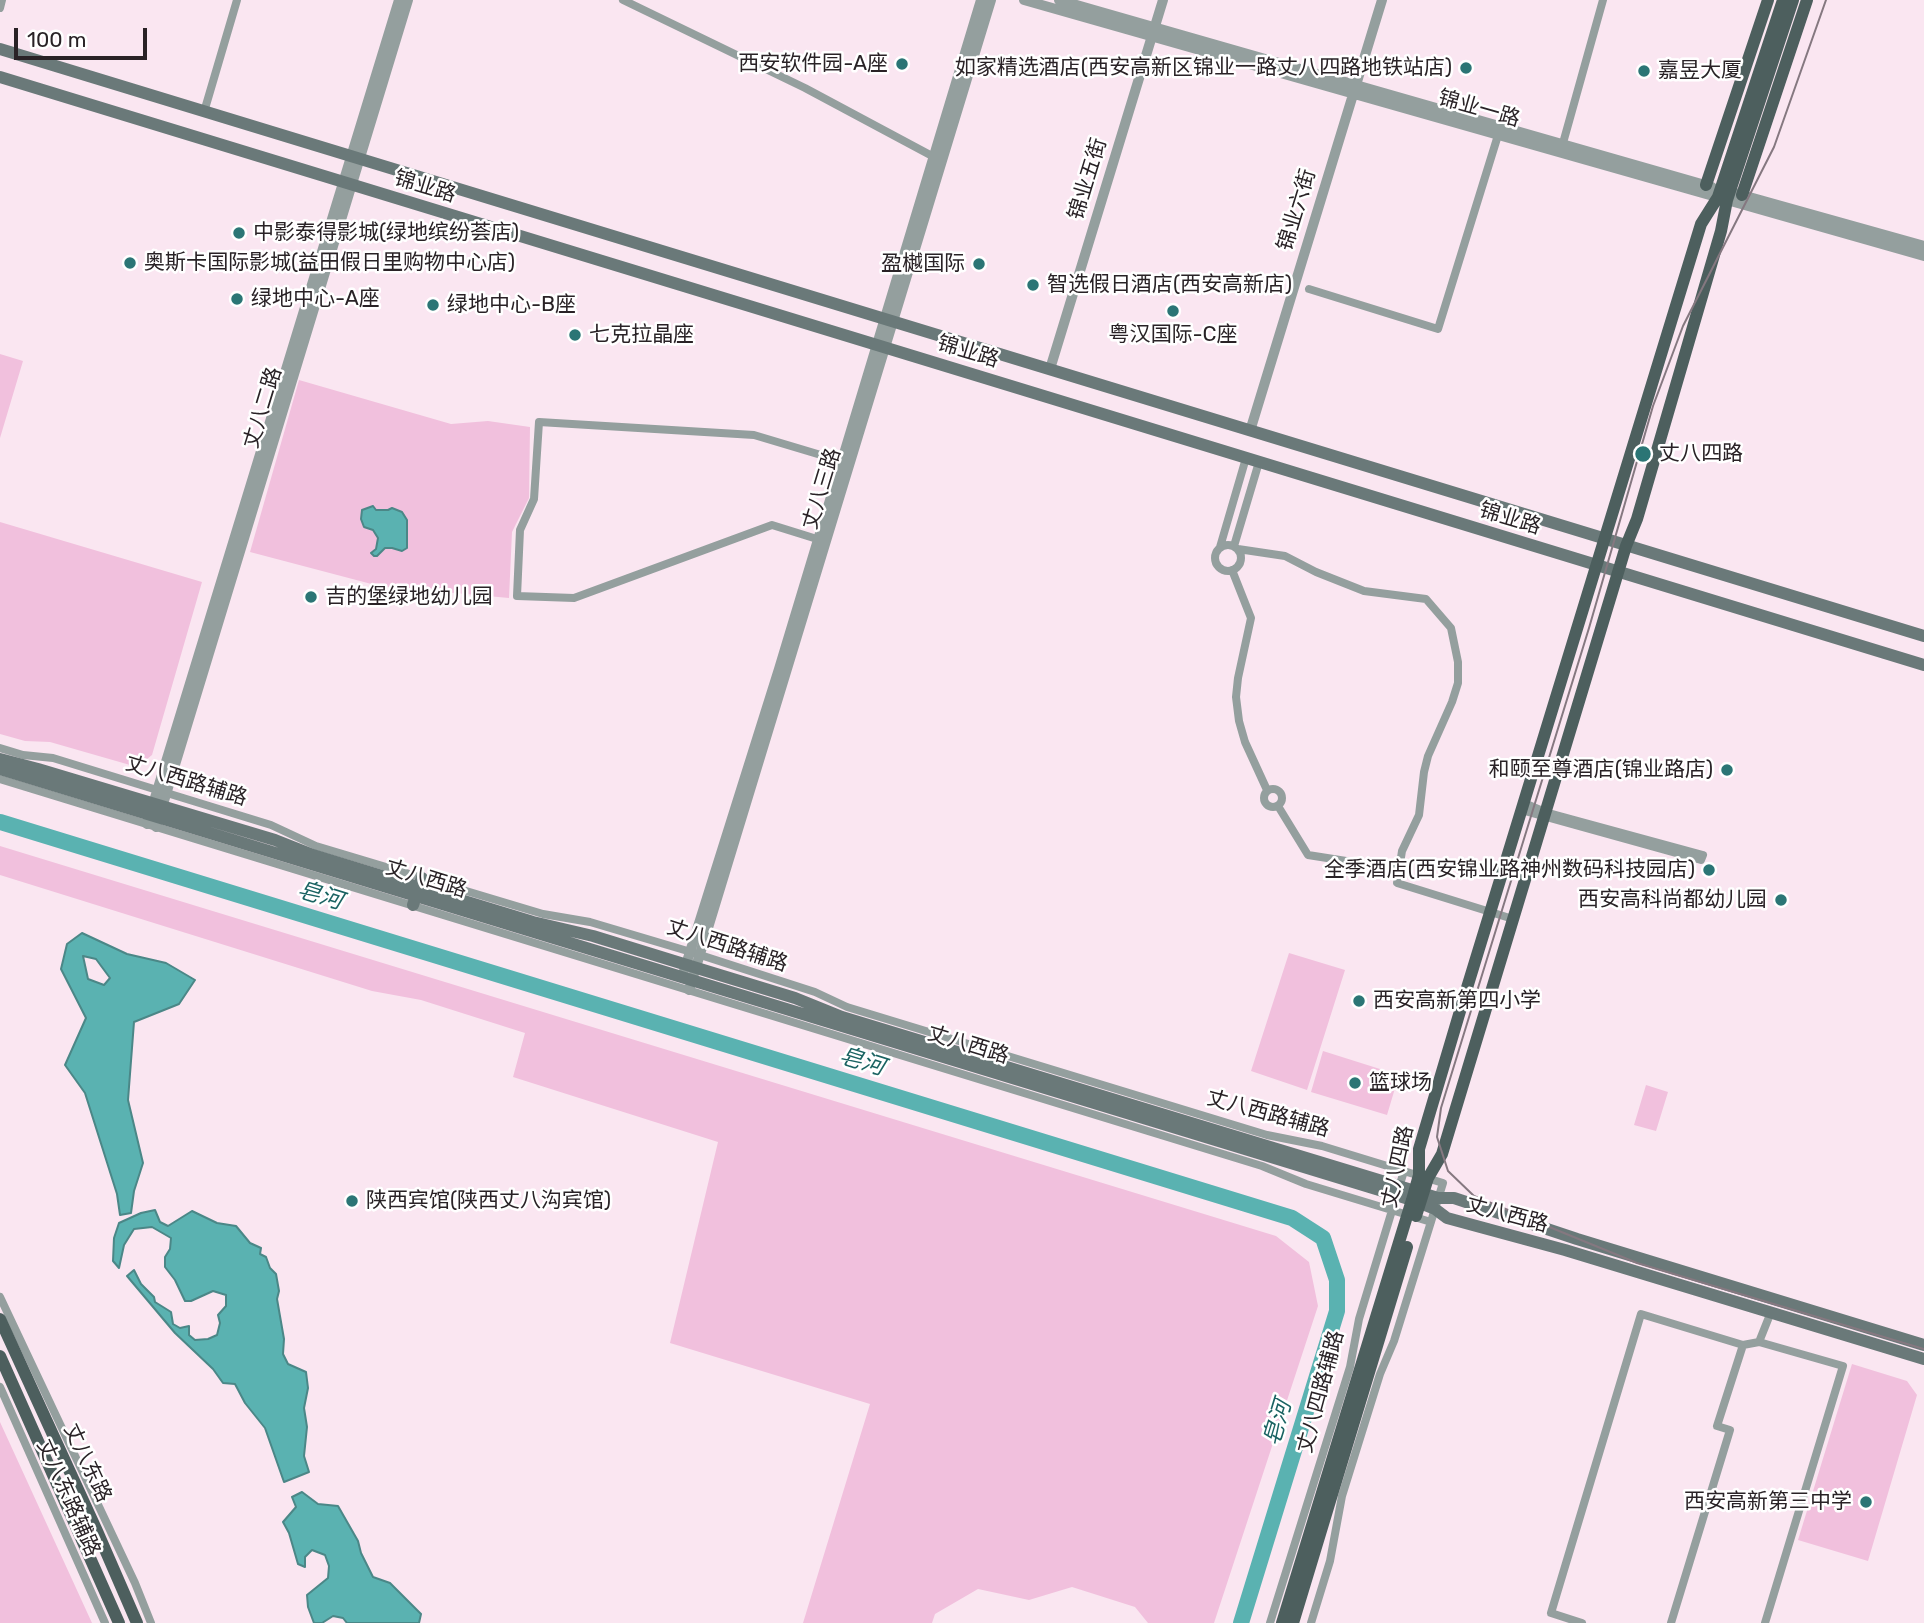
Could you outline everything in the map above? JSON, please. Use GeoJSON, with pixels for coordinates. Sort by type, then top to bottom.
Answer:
{"type":"FeatureCollection","features":[{"type":"Feature","properties":{"kind":"main road"},"geometry":{"type":"LineString","coordinates":[[1706,185],[1768,0]]}},
{"type":"Feature","properties":{"kind":"main road","name":"丈八四路"},"geometry":{"type":"LineString","coordinates":[[1293,1623],[1424,1177],[1442,1154],[1626,546],[1637,519],[1721,231],[1727,194],[1783,0]]}},
{"type":"Feature","properties":{"kind":"main road","name":"丈八四路"},"geometry":{"type":"LineString","coordinates":[[1745,131],[1793,0]]}},
{"type":"Feature","properties":{"kind":"main road"},"geometry":{"type":"LineString","coordinates":[[1727,194],[1807,0]]}},
{"type":"Feature","properties":{"kind":"main road","name":"锦业路"},"geometry":{"type":"LineString","coordinates":[[0,49],[1924,636]]}},
{"type":"Feature","properties":{"kind":"main road","name":"锦业路"},"geometry":{"type":"LineString","coordinates":[[0,77],[1924,665]]}},
{"type":"Feature","properties":{"kind":"main road","name":"丈八四路"},"geometry":{"type":"LineString","coordinates":[[1424,1177],[1419,1149],[1701,224],[1727,194]]}},
{"type":"Feature","properties":{"kind":"main road","name":"丈八西路"},"geometry":{"type":"LineString","coordinates":[[0,760],[417,892],[688,983],[1437,1203],[1454,1198],[1577,1239],[1924,1345]]}},
{"type":"Feature","properties":{"kind":"main road","name":"丈八西路"},"geometry":{"type":"LineString","coordinates":[[0,769],[156,809]]}},
{"type":"Feature","properties":{"kind":"main road","name":"丈八西路"},"geometry":{"type":"LineString","coordinates":[[417,892],[693,960],[842,1017],[1398,1191]]}},
{"type":"Feature","properties":{"kind":"main road","name":"丈八西路"},"geometry":{"type":"LineString","coordinates":[[1437,1203],[1447,1218],[1565,1250],[1924,1360]]}},
{"type":"Feature","properties":{"kind":"main road","name":"丈八四路"},"geometry":{"type":"LineString","coordinates":[[1282,1623],[1412,1217]]}},
{"type":"Feature","properties":{"kind":"main road","name":"丈八东路"},"geometry":{"type":"LineString","coordinates":[[0,1319],[137,1623]]}},
{"type":"Feature","properties":{"kind":"main road","name":"丈八东路"},"geometry":{"type":"LineString","coordinates":[[0,1356],[119,1623]]}},
{"type":"Feature","properties":{"kind":"street"},"geometry":{"type":"LineString","coordinates":[[0,8],[2,0]]}},
{"type":"Feature","properties":{"kind":"street"},"geometry":{"type":"LineString","coordinates":[[204,112],[237,0]]}},
{"type":"Feature","properties":{"kind":"street","name":"丈八二路"},"geometry":{"type":"LineString","coordinates":[[355,158],[399,0]]}},
{"type":"Feature","properties":{"kind":"street","name":"丈八二路"},"geometry":{"type":"LineString","coordinates":[[156,809],[347,183],[408,0]]}},
{"type":"Feature","properties":{"kind":"street"},"geometry":{"type":"LineString","coordinates":[[623,0],[806,88],[934,158]]}},
{"type":"Feature","properties":{"kind":"street","name":"丈八三路"},"geometry":{"type":"LineString","coordinates":[[889,320],[981,0]]}},
{"type":"Feature","properties":{"kind":"street","name":"丈八三路"},"geometry":{"type":"LineString","coordinates":[[693,960],[881,345],[991,0]]}},
{"type":"Feature","properties":{"kind":"street","name":"锦业一路"},"geometry":{"type":"LineString","coordinates":[[1024,0],[1153,33],[1727,194],[1924,246]]}},
{"type":"Feature","properties":{"kind":"street","name":"锦业一路"},"geometry":{"type":"LineString","coordinates":[[1059,0],[1153,33]]}},
{"type":"Feature","properties":{"kind":"street","name":"锦业五街"},"geometry":{"type":"LineString","coordinates":[[1050,369],[1163,0]]}},
{"type":"Feature","properties":{"kind":"street","name":"锦业六街"},"geometry":{"type":"LineString","coordinates":[[1250,431],[1381,0]]}},
{"type":"Feature","properties":{"kind":"street"},"geometry":{"type":"LineString","coordinates":[[1563,143],[1603,0]]}},
{"type":"Feature","properties":{"kind":"street"},"geometry":{"type":"LineString","coordinates":[[1309,289],[1438,329],[1499,130]]}},
{"type":"Feature","properties":{"kind":"street","name":"锦业一路"},"geometry":{"type":"LineString","coordinates":[[1499,130],[1563,143],[1706,185],[1924,256]]}},
{"type":"Feature","properties":{"kind":"street","name":"丈八三路"},"geometry":{"type":"LineString","coordinates":[[688,983],[817,539],[881,345]]}},
{"type":"Feature","properties":{"kind":"street"},"geometry":{"type":"LineString","coordinates":[[817,539],[772,525],[574,598],[517,596],[520,530],[534,499],[539,422],[754,435],[841,461]]}},
{"type":"Feature","properties":{"kind":"street"},"geometry":{"type":"LineString","coordinates":[[1246,458],[1215,556],[1217,566],[1225,570],[1232,570],[1241,558],[1236,548],[1259,463]]}},
{"type":"Feature","properties":{"kind":"street"},"geometry":{"type":"LineString","coordinates":[[1220,547],[1225,545],[1285,556],[1364,591],[1426,599],[1451,628],[1458,662],[1458,683],[1428,756],[1419,815],[1402,851],[1397,883],[1513,919]]}},
{"type":"Feature","properties":{"kind":"street"},"geometry":{"type":"LineString","coordinates":[[1232,570],[1251,618],[1238,678],[1236,697],[1239,721],[1245,742],[1267,790]]}},
{"type":"Feature","properties":{"kind":"street","name":"丈八西路辅路"},"geometry":{"type":"LineString","coordinates":[[0,748],[23,755],[53,758],[156,809]]}},
{"type":"Feature","properties":{"kind":"street","name":"丈八西路辅路"},"geometry":{"type":"LineString","coordinates":[[0,779],[156,809],[417,892]]}},
{"type":"Feature","properties":{"kind":"street"},"geometry":{"type":"LineString","coordinates":[[1273,788],[1281,793],[1283,799],[1278,806],[1272,807],[1265,802],[1264,795],[1267,790],[1273,788]]}},
{"type":"Feature","properties":{"kind":"street"},"geometry":{"type":"LineString","coordinates":[[1278,806],[1308,855],[1398,869]]}},
{"type":"Feature","properties":{"kind":"street"},"geometry":{"type":"LineString","coordinates":[[1522,807],[1545,815],[1701,860],[1703,855],[1545,815]]}},
{"type":"Feature","properties":{"kind":"street","name":"丈八西路辅路"},"geometry":{"type":"LineString","coordinates":[[693,960],[815,992],[847,1007],[1267,1135],[1322,1146],[1443,1183],[1437,1203]]}},
{"type":"Feature","properties":{"kind":"street"},"geometry":{"type":"LineString","coordinates":[[688,983],[1262,1166],[1306,1184],[1431,1222]]}},
{"type":"Feature","properties":{"kind":"street","name":"丈八四路辅路"},"geometry":{"type":"LineString","coordinates":[[1270,1623],[1350,1367],[1359,1319],[1404,1171]]}},
{"type":"Feature","properties":{"kind":"street"},"geometry":{"type":"LineString","coordinates":[[1311,1623],[1331,1561],[1342,1496],[1437,1203]]}},
{"type":"Feature","properties":{"kind":"street"},"geometry":{"type":"LineString","coordinates":[[0,1297],[135,1583],[151,1623]]}},
{"type":"Feature","properties":{"kind":"street"},"geometry":{"type":"LineString","coordinates":[[1759,1342],[1771,1312]]}},
{"type":"Feature","properties":{"kind":"street"},"geometry":{"type":"LineString","coordinates":[[1582,1623],[1551,1613],[1641,1314],[1743,1345],[1759,1342],[1843,1366],[1765,1623]]}},
{"type":"Feature","properties":{"kind":"street"},"geometry":{"type":"LineString","coordinates":[[1671,1623],[1730,1430],[1717,1426],[1743,1345]]}},
{"type":"Feature","properties":{"kind":"street","name":"丈八东路辅路"},"geometry":{"type":"LineString","coordinates":[[0,1387],[105,1623]]}},
{"type":"Feature","properties":{"kind":"shaded area"},"geometry":{"type":"Polygon","coordinates":[[[0,354],[23,361],[0,438],[0,354]]]}},
{"type":"Feature","properties":{"kind":"shaded area"},"geometry":{"type":"Polygon","coordinates":[[[299,380],[451,424],[488,421],[530,427],[529,498],[512,532],[509,598],[379,586],[250,552],[299,380]]]}},
{"type":"Feature","properties":{"kind":"shaded area"},"geometry":{"type":"Polygon","coordinates":[[[0,522],[202,582],[152,755],[137,767],[50,742],[25,741],[0,734],[0,522]]]}},
{"type":"Feature","properties":{"kind":"shaded area"},"geometry":{"type":"Polygon","coordinates":[[[0,846],[1276,1236],[1309,1262],[1318,1306],[1214,1623],[1148,1623],[1135,1607],[1072,1587],[1029,1600],[978,1589],[935,1614],[932,1623],[803,1623],[870,1404],[670,1343],[718,1142],[513,1077],[525,1033],[421,1000],[372,991],[0,875],[0,846]]]}},
{"type":"Feature","properties":{"kind":"shaded area"},"geometry":{"type":"Polygon","coordinates":[[[1289,953],[1345,970],[1307,1090],[1251,1071],[1289,953]]]}},
{"type":"Feature","properties":{"kind":"shaded area","name":"篮球场"},"geometry":{"type":"Polygon","coordinates":[[[1323,1051],[1399,1075],[1387,1115],[1311,1092],[1323,1051]]]}},
{"type":"Feature","properties":{"kind":"shaded area"},"geometry":{"type":"Polygon","coordinates":[[[1646,1085],[1668,1092],[1656,1131],[1634,1125],[1646,1085]]]}},
{"type":"Feature","properties":{"kind":"shaded area"},"geometry":{"type":"Polygon","coordinates":[[[1852,1364],[1907,1381],[1917,1395],[1868,1561],[1798,1540],[1852,1364]]]}},
{"type":"Feature","properties":{"kind":"shaded area"},"geometry":{"type":"Polygon","coordinates":[[[0,1422],[92,1623],[0,1623],[0,1422]]]}},
{"type":"Feature","properties":{"kind":"water"},"geometry":{"type":"Polygon","coordinates":[[[373,506],[376,510],[392,508],[402,512],[407,520],[407,548],[402,551],[385,548],[377,556],[371,553],[376,549],[378,538],[373,530],[364,527],[361,519],[362,510],[373,506]]]}},
{"type":"Feature","properties":{"kind":"water"},"geometry":{"type":"Polygon","coordinates":[[[82,933],[127,954],[166,963],[195,980],[179,1004],[134,1022],[128,1100],[143,1163],[134,1191],[131,1213],[120,1215],[117,1194],[85,1093],[65,1065],[86,1018],[61,969],[67,944],[82,933]],[[83,956],[88,979],[104,985],[110,978],[96,959],[83,956]]]}},
{"type":"Feature","properties":{"kind":"water"},"geometry":{"type":"Polygon","coordinates":[[[155,1210],[160,1222],[168,1226],[192,1211],[217,1223],[236,1226],[250,1243],[261,1248],[260,1254],[266,1257],[270,1268],[276,1274],[284,1339],[283,1354],[288,1364],[306,1372],[308,1388],[304,1408],[307,1427],[304,1456],[309,1472],[284,1482],[265,1428],[245,1403],[235,1384],[223,1383],[213,1369],[175,1333],[127,1276],[134,1270],[155,1302],[171,1312],[173,1324],[180,1328],[189,1326],[189,1335],[195,1340],[217,1335],[220,1323],[218,1315],[226,1306],[226,1295],[213,1291],[185,1301],[165,1267],[171,1238],[152,1227],[134,1229],[124,1245],[119,1268],[113,1261],[114,1238],[119,1223],[155,1210]]]}},
{"type":"Feature","properties":{"kind":"water"},"geometry":{"type":"Polygon","coordinates":[[[302,1492],[318,1504],[338,1506],[358,1541],[373,1577],[390,1583],[421,1614],[419,1623],[347,1623],[343,1618],[333,1616],[322,1623],[314,1623],[307,1595],[328,1578],[329,1566],[325,1555],[312,1550],[305,1557],[305,1567],[298,1564],[283,1522],[296,1507],[292,1497],[302,1492]]]}},
{"type":"Feature","properties":{"kind":"waterway","name":"皂河"},"geometry":{"type":"LineString","coordinates":[[0,822],[1292,1218],[1323,1238],[1337,1280],[1337,1311],[1241,1623]]}},
{"type":"Feature","properties":{"kind":"tram line"},"geometry":{"type":"LineString","coordinates":[[1826,0],[1774,147],[1683,326],[1653,406],[1589,628],[1441,1108],[1437,1137],[1448,1171],[1474,1196],[1637,1263],[1924,1349]]}},
{"type":"Feature","properties":{"kind":"place","name":"西安软件园-A座"},"geometry":{"type":"Point","coordinates":[902,64]}},
{"type":"Feature","properties":{"kind":"place","name":"如家精选酒店(西安高新区锦业一路丈八四路地铁站店)"},"geometry":{"type":"Point","coordinates":[1466,68]}},
{"type":"Feature","properties":{"kind":"place","name":"嘉昱大厦"},"geometry":{"type":"Point","coordinates":[1644,71]}},
{"type":"Feature","properties":{"kind":"place","name":"中影泰得影城(绿地缤纷荟店)"},"geometry":{"type":"Point","coordinates":[239,233]}},
{"type":"Feature","properties":{"kind":"place","name":"奥斯卡国际影城(益田假日里购物中心店)"},"geometry":{"type":"Point","coordinates":[130,263]}},
{"type":"Feature","properties":{"kind":"place","name":"盈樾国际"},"geometry":{"type":"Point","coordinates":[979,264]}},
{"type":"Feature","properties":{"kind":"place","name":"智选假日酒店(西安高新店)"},"geometry":{"type":"Point","coordinates":[1033,285]}},
{"type":"Feature","properties":{"kind":"place","name":"绿地中心-A座"},"geometry":{"type":"Point","coordinates":[237,299]}},
{"type":"Feature","properties":{"kind":"place","name":"绿地中心-B座"},"geometry":{"type":"Point","coordinates":[433,305]}},
{"type":"Feature","properties":{"kind":"place","name":"粤汉国际-C座"},"geometry":{"type":"Point","coordinates":[1173,311]}},
{"type":"Feature","properties":{"kind":"place","name":"七克拉晶座"},"geometry":{"type":"Point","coordinates":[575,335]}},
{"type":"Feature","properties":{"kind":"place","name":"丈八四路"},"geometry":{"type":"Point","coordinates":[1643,454]}},
{"type":"Feature","properties":{"kind":"place","name":"吉的堡绿地幼儿园"},"geometry":{"type":"Point","coordinates":[311,597]}},
{"type":"Feature","properties":{"kind":"place","name":"和颐至尊酒店(锦业路店)"},"geometry":{"type":"Point","coordinates":[1727,770]}},
{"type":"Feature","properties":{"kind":"place","name":"全季酒店(西安锦业路神州数码科技园店)"},"geometry":{"type":"Point","coordinates":[1709,870]}},
{"type":"Feature","properties":{"kind":"place","name":"西安高科尚都幼儿园"},"geometry":{"type":"Point","coordinates":[1781,900]}},
{"type":"Feature","properties":{"kind":"place","name":"西安高新第四小学"},"geometry":{"type":"Point","coordinates":[1359,1001]}},
{"type":"Feature","properties":{"kind":"place","name":"篮球场"},"geometry":{"type":"Point","coordinates":[1355,1083]}},
{"type":"Feature","properties":{"kind":"place","name":"陕西宾馆(陕西丈八沟宾馆)"},"geometry":{"type":"Point","coordinates":[352,1201]}},
{"type":"Feature","properties":{"kind":"place","name":"西安高新第三中学"},"geometry":{"type":"Point","coordinates":[1866,1502]}}]}
